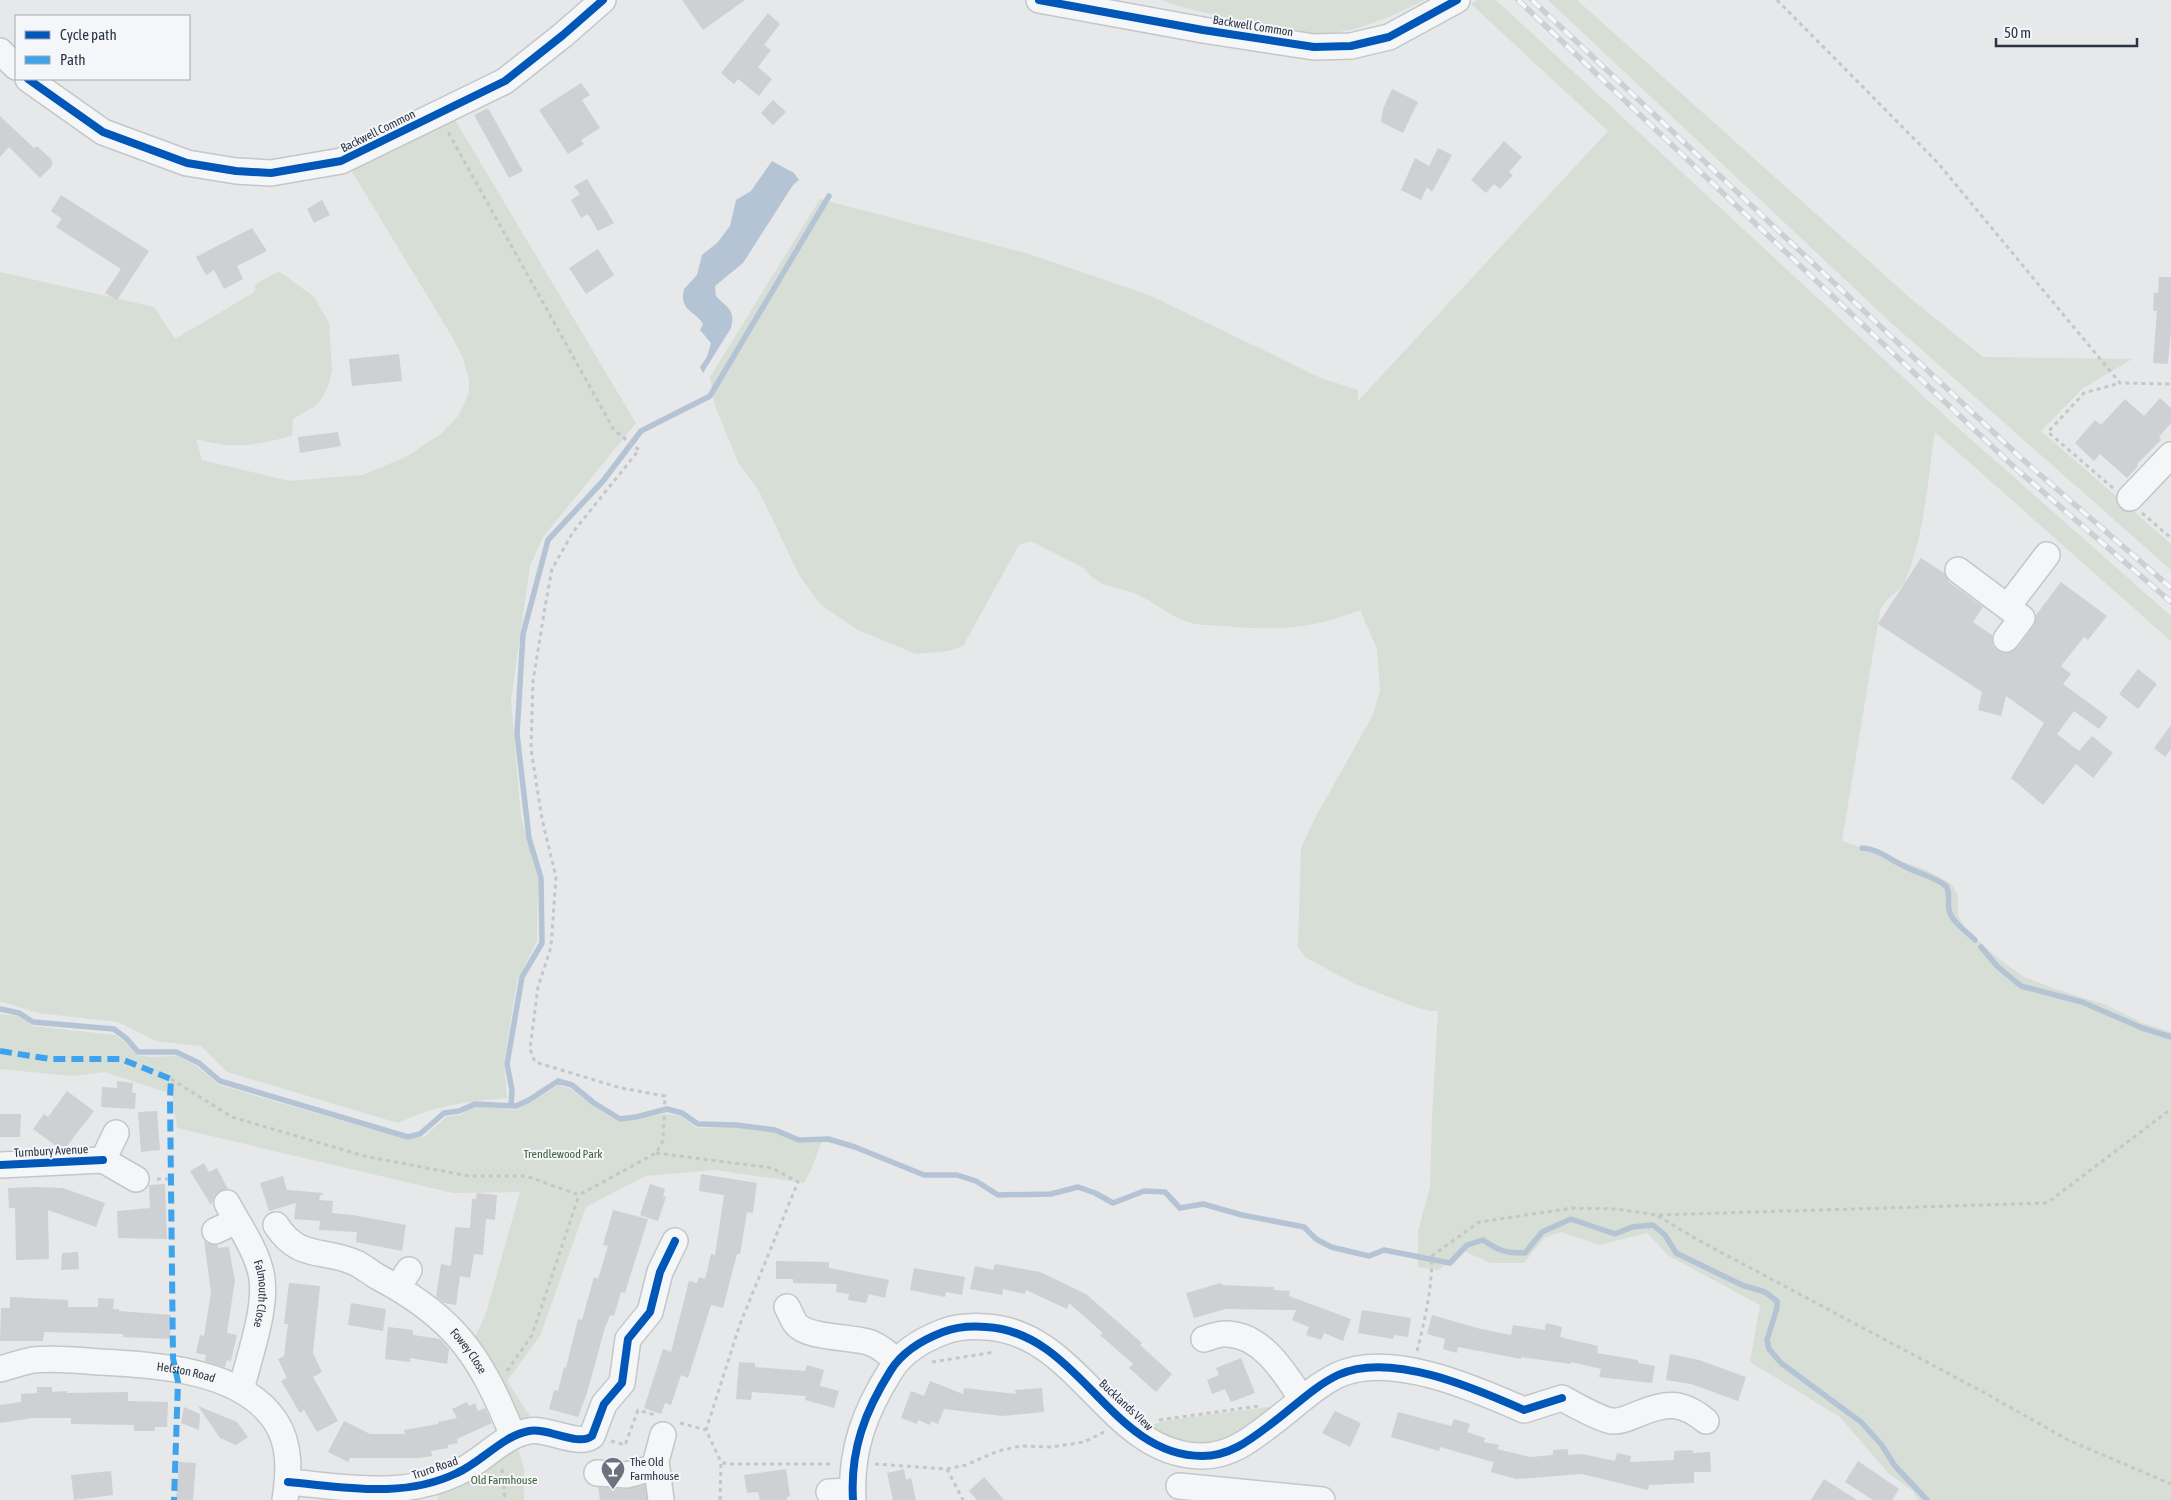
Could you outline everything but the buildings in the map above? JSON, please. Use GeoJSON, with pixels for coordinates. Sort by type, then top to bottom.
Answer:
{"type":"FeatureCollection","features":[{"type":"Feature","properties":{"kind":"street","name":"Backwell Common"},"geometry":{"type":"LineString","coordinates":[[29,80],[103,132],[187,163],[236,171],[271,173],[341,161],[505,81],[603,0]]}},
{"type":"Feature","properties":{"kind":"street","name":"Backwell Common"},"geometry":{"type":"LineString","coordinates":[[1039,0],[1202,30],[1314,47],[1352,46],[1389,36],[1456,0]]}},
{"type":"Feature","properties":{"kind":"street"},"geometry":{"type":"LineString","coordinates":[[0,50],[15,66]]}},
{"type":"Feature","properties":{"kind":"street"},"geometry":{"type":"LineString","coordinates":[[2126,498],[2171,455]]}},
{"type":"Feature","properties":{"kind":"street"},"geometry":{"type":"LineString","coordinates":[[2008,606],[2047,555]]}},
{"type":"Feature","properties":{"kind":"street"},"geometry":{"type":"LineString","coordinates":[[1958,570],[2022,618],[2006,639]]}},
{"type":"Feature","properties":{"kind":"street","name":"Turnbury Avenue"},"geometry":{"type":"LineString","coordinates":[[103,1160],[116,1133]]}},
{"type":"Feature","properties":{"kind":"street","name":"Turnbury Avenue"},"geometry":{"type":"LineString","coordinates":[[0,1165],[103,1160],[136,1179]]}},
{"type":"Feature","properties":{"kind":"street","name":"Falmouth Close"},"geometry":{"type":"LineString","coordinates":[[226,1218],[259,1264],[263,1295],[241,1390]]}},
{"type":"Feature","properties":{"kind":"street","name":"Fowey Close"},"geometry":{"type":"LineString","coordinates":[[276,1225],[284,1238],[295,1246],[318,1255],[355,1263],[376,1276],[403,1278],[464,1343],[489,1384],[506,1441]]}},
{"type":"Feature","properties":{"kind":"street","name":"Truro Road"},"geometry":{"type":"LineString","coordinates":[[287,1491],[414,1488],[458,1474],[506,1441],[527,1431],[540,1430],[586,1440],[591,1437],[604,1404],[620,1386],[628,1339],[648,1316],[653,1307],[660,1272],[675,1241]]}},
{"type":"Feature","properties":{"kind":"street"},"geometry":{"type":"LineString","coordinates":[[786,1306],[796,1324],[803,1329],[820,1334],[850,1337],[872,1343],[884,1350],[896,1361]]}},
{"type":"Feature","properties":{"kind":"street","name":"Bucklands View"},"geometry":{"type":"LineString","coordinates":[[845,1494],[857,1443],[873,1402],[896,1361],[910,1349],[948,1330],[972,1327],[1004,1329],[1026,1336],[1047,1349],[1070,1368],[1149,1442],[1165,1450],[1183,1455],[1216,1456],[1227,1452],[1250,1439],[1331,1378],[1355,1369],[1385,1366],[1413,1372],[1490,1395],[1524,1410],[1562,1398],[1611,1422],[1630,1418],[1652,1408],[1672,1405],[1692,1409],[1706,1421]]}},
{"type":"Feature","properties":{"kind":"street"},"geometry":{"type":"LineString","coordinates":[[1204,1339],[1226,1333],[1240,1336],[1266,1351],[1302,1399]]}},
{"type":"Feature","properties":{"kind":"street","name":"Helston Road"},"geometry":{"type":"LineString","coordinates":[[0,1369],[38,1360],[129,1364],[186,1372],[227,1383],[241,1390],[265,1408],[281,1430],[287,1451],[287,1491]]}},
{"type":"Feature","properties":{"kind":"street"},"geometry":{"type":"LineString","coordinates":[[660,1500],[656,1457],[663,1435]]}},
{"type":"Feature","properties":{"kind":"street"},"geometry":{"type":"LineString","coordinates":[[597,1473],[627,1475],[656,1467]]}},
{"type":"Feature","properties":{"kind":"street"},"geometry":{"type":"LineString","coordinates":[[1179,1486],[1322,1500]]}},
{"type":"Feature","properties":{"kind":"path"},"geometry":{"type":"LineString","coordinates":[[1776,0],[1938,163],[2120,382]]}},
{"type":"Feature","properties":{"kind":"path"},"geometry":{"type":"LineString","coordinates":[[438,114],[614,430],[639,450],[573,532],[552,569],[545,607],[534,681],[531,749],[542,819],[556,877],[552,947],[538,987],[530,1049],[535,1062],[621,1088],[665,1096],[663,1141],[656,1153],[579,1195],[532,1335],[501,1378]]}},
{"type":"Feature","properties":{"kind":"path"},"geometry":{"type":"LineString","coordinates":[[2171,384],[2120,382],[2084,393],[2048,432],[2171,538]]}},
{"type":"Feature","properties":{"kind":"path"},"geometry":{"type":"LineString","coordinates":[[172,1079],[232,1117],[364,1156],[469,1176],[526,1176],[579,1195]]}},
{"type":"Feature","properties":{"kind":"path"},"geometry":{"type":"LineString","coordinates":[[1413,1372],[1414,1359],[1425,1322],[1433,1266],[1432,1256],[1479,1222],[1573,1208],[1616,1209],[1657,1215],[2047,1203],[2171,1109]]}},
{"type":"Feature","properties":{"kind":"path"},"geometry":{"type":"LineString","coordinates":[[656,1153],[772,1168],[798,1182],[740,1324],[706,1430],[721,1462],[720,1500]]}},
{"type":"Feature","properties":{"kind":"path"},"geometry":{"type":"LineString","coordinates":[[1657,1215],[1720,1252],[1985,1393],[2068,1440],[2171,1484]]}},
{"type":"Feature","properties":{"kind":"path"},"geometry":{"type":"LineString","coordinates":[[931,1362],[1000,1351]]}},
{"type":"Feature","properties":{"kind":"path"},"geometry":{"type":"LineString","coordinates":[[721,1462],[726,1464],[891,1463],[947,1469],[966,1465],[998,1451],[1021,1446],[1051,1446],[1084,1442],[1128,1424],[1262,1406]]}},
{"type":"Feature","properties":{"kind":"path"},"geometry":{"type":"LineString","coordinates":[[505,1500],[506,1441]]}},
{"type":"Feature","properties":{"kind":"path"},"geometry":{"type":"LineString","coordinates":[[947,1469],[963,1500]]}},
{"type":"Feature","properties":{"kind":"green space"},"geometry":{"type":"Polygon","coordinates":[[[1162,0],[1425,0],[1388,17],[1350,30],[1304,33],[1274,29],[1179,6],[1162,0]]]}},
{"type":"Feature","properties":{"kind":"green space"},"geometry":{"type":"Polygon","coordinates":[[[1477,0],[1496,0],[1947,418],[2171,616],[2171,641],[1935,432],[1925,507],[1912,561],[1904,584],[1885,602],[1880,611],[1842,841],[1924,869],[1952,885],[1958,895],[1958,915],[1965,928],[1994,955],[2024,977],[2106,1005],[2143,1023],[2171,1032],[2171,1500],[1918,1500],[1913,1491],[1888,1473],[1840,1417],[1750,1362],[1760,1305],[1669,1256],[1647,1233],[1599,1245],[1561,1232],[1544,1238],[1524,1263],[1490,1263],[1462,1250],[1439,1270],[1418,1267],[1418,1231],[1430,1187],[1438,1011],[1429,1011],[1407,1004],[1353,983],[1305,957],[1298,947],[1301,848],[1315,818],[1373,715],[1380,690],[1377,649],[1360,610],[1326,621],[1294,627],[1261,628],[1192,623],[1174,616],[1141,596],[1094,579],[1085,569],[1031,541],[1019,545],[963,646],[948,651],[916,654],[856,629],[820,604],[799,575],[759,491],[739,464],[715,406],[710,377],[820,199],[1026,253],[1149,295],[1321,378],[1358,390],[1358,401],[1608,131],[1471,4],[1477,0]]]}},
{"type":"Feature","properties":{"kind":"green space"},"geometry":{"type":"Polygon","coordinates":[[[1548,0],[1577,0],[1910,298],[1983,357],[2132,359],[2082,389],[2041,431],[2171,544],[2171,570],[1888,320],[1548,0]]]}},
{"type":"Feature","properties":{"kind":"green space"},"geometry":{"type":"Polygon","coordinates":[[[452,115],[636,423],[543,537],[530,566],[511,700],[521,817],[538,879],[537,942],[517,980],[504,1062],[507,1098],[451,1105],[424,1112],[398,1123],[227,1072],[201,1046],[156,1041],[118,1022],[38,1013],[0,1001],[0,272],[154,307],[175,339],[253,293],[256,288],[254,285],[279,271],[314,297],[329,323],[332,370],[329,384],[323,397],[315,406],[293,419],[292,436],[244,445],[222,444],[196,439],[202,460],[289,481],[362,475],[406,457],[442,433],[458,416],[469,393],[469,380],[463,358],[451,335],[351,170],[356,162],[452,115]]]}},
{"type":"Feature","properties":{"kind":"green space","name":"Trendlewood Park"},"geometry":{"type":"Polygon","coordinates":[[[0,1014],[18,1016],[33,1026],[115,1035],[137,1055],[150,1057],[177,1056],[198,1067],[219,1085],[408,1140],[424,1137],[446,1117],[460,1115],[476,1105],[514,1110],[559,1085],[571,1089],[619,1122],[664,1114],[681,1116],[697,1128],[736,1127],[774,1132],[801,1143],[822,1141],[804,1183],[715,1170],[645,1176],[586,1207],[540,1336],[507,1381],[533,1421],[514,1431],[470,1342],[476,1335],[486,1313],[520,1192],[453,1193],[177,1128],[172,1094],[105,1072],[72,1076],[0,1069],[0,1014]]]}},
{"type":"Feature","properties":{"kind":"green space"},"geometry":{"type":"Polygon","coordinates":[[[1268,1407],[1273,1408],[1235,1439],[1215,1444],[1170,1442],[1147,1426],[1170,1420],[1268,1407]]]}},
{"type":"Feature","properties":{"kind":"green space","name":"Old Farmhouse"},"geometry":{"type":"Polygon","coordinates":[[[517,1446],[524,1468],[524,1500],[438,1500],[437,1489],[517,1446]]]}},
{"type":"Feature","properties":{"kind":"water"},"geometry":{"type":"Polygon","coordinates":[[[772,161],[794,173],[799,180],[793,185],[743,263],[715,286],[716,296],[731,312],[732,321],[731,328],[703,373],[700,367],[707,357],[711,343],[700,330],[703,324],[700,319],[689,310],[684,302],[684,289],[697,275],[702,255],[717,243],[730,226],[736,200],[751,191],[772,161]]]}},
{"type":"Feature","properties":{"kind":"waterway"},"geometry":{"type":"LineString","coordinates":[[511,1106],[512,1090],[507,1064],[522,977],[542,943],[541,878],[529,838],[517,734],[523,634],[548,540],[603,481],[641,431],[710,396],[829,196]]}},
{"type":"Feature","properties":{"kind":"waterway"},"geometry":{"type":"LineString","coordinates":[[1862,848],[1878,852],[1946,886],[1951,914],[1956,922],[1975,940]]}},
{"type":"Feature","properties":{"kind":"waterway"},"geometry":{"type":"LineString","coordinates":[[1981,947],[1997,966],[2021,986],[2082,1002],[2142,1028],[2171,1037]]}},
{"type":"Feature","properties":{"kind":"waterway"},"geometry":{"type":"LineString","coordinates":[[0,1009],[19,1013],[33,1022],[114,1029],[127,1039],[138,1052],[176,1052],[199,1063],[220,1081],[408,1137],[420,1134],[444,1113],[459,1111],[475,1104],[516,1106],[558,1081],[572,1085],[594,1103],[620,1119],[667,1109],[682,1113],[698,1124],[736,1125],[775,1130],[799,1140],[828,1139],[855,1147],[924,1175],[957,1175],[976,1181],[998,1195],[1051,1194],[1078,1187],[1095,1193],[1113,1203],[1144,1191],[1165,1192],[1180,1208],[1203,1204],[1242,1215],[1304,1227],[1316,1239],[1331,1247],[1369,1256],[1384,1250],[1450,1263],[1467,1245],[1483,1240],[1502,1251],[1525,1253],[1542,1232],[1571,1219],[1615,1234],[1632,1227],[1653,1225],[1665,1235],[1676,1253],[1742,1285],[1765,1292],[1777,1301],[1777,1308],[1767,1340],[1769,1349],[1781,1363],[1861,1422],[1881,1444],[1895,1466],[1927,1500]]}},
{"type":"Feature","properties":{"kind":"railway"},"geometry":{"type":"LineString","coordinates":[[1518,0],[2014,467],[2171,602]]}},
{"type":"Feature","properties":{"kind":"railway"},"geometry":{"type":"LineString","coordinates":[[1532,0],[2021,458],[2171,588]]}},
{"type":"Feature","properties":{"kind":"marked path"},"geometry":{"type":"LineString","coordinates":[[0,1051],[50,1059],[121,1059],[171,1079],[173,1358],[178,1382],[174,1500]]}},
{"type":"Feature","properties":{"kind":"cycle path"},"geometry":{"type":"LineString","coordinates":[[29,80],[103,132],[187,163],[236,171],[271,173],[341,161],[505,81],[603,0]]}},
{"type":"Feature","properties":{"kind":"cycle path"},"geometry":{"type":"LineString","coordinates":[[1039,0],[1203,30],[1314,47],[1351,46],[1389,37],[1457,0]]}},
{"type":"Feature","properties":{"kind":"cycle path"},"geometry":{"type":"LineString","coordinates":[[0,1165],[103,1160]]}},
{"type":"Feature","properties":{"kind":"cycle path"},"geometry":{"type":"LineString","coordinates":[[288,1482],[374,1489],[416,1486],[437,1481],[457,1473],[510,1438],[529,1431],[579,1439],[586,1439],[592,1436],[604,1404],[622,1383],[628,1339],[650,1312],[660,1272],[675,1241]]}},
{"type":"Feature","properties":{"kind":"cycle path"},"geometry":{"type":"LineString","coordinates":[[853,1500],[854,1464],[861,1432],[874,1401],[891,1370],[901,1357],[920,1343],[948,1330],[959,1328],[986,1327],[1018,1334],[1046,1349],[1071,1370],[1118,1417],[1143,1437],[1170,1451],[1202,1456],[1222,1453],[1239,1446],[1279,1418],[1320,1385],[1338,1375],[1359,1369],[1382,1367],[1432,1375],[1481,1392],[1524,1410],[1562,1398]]}},
{"type":"Feature","properties":{"kind":"place","name":"The Old Farmhouse"},"geometry":{"type":"Point","coordinates":[613,1490]}}]}
